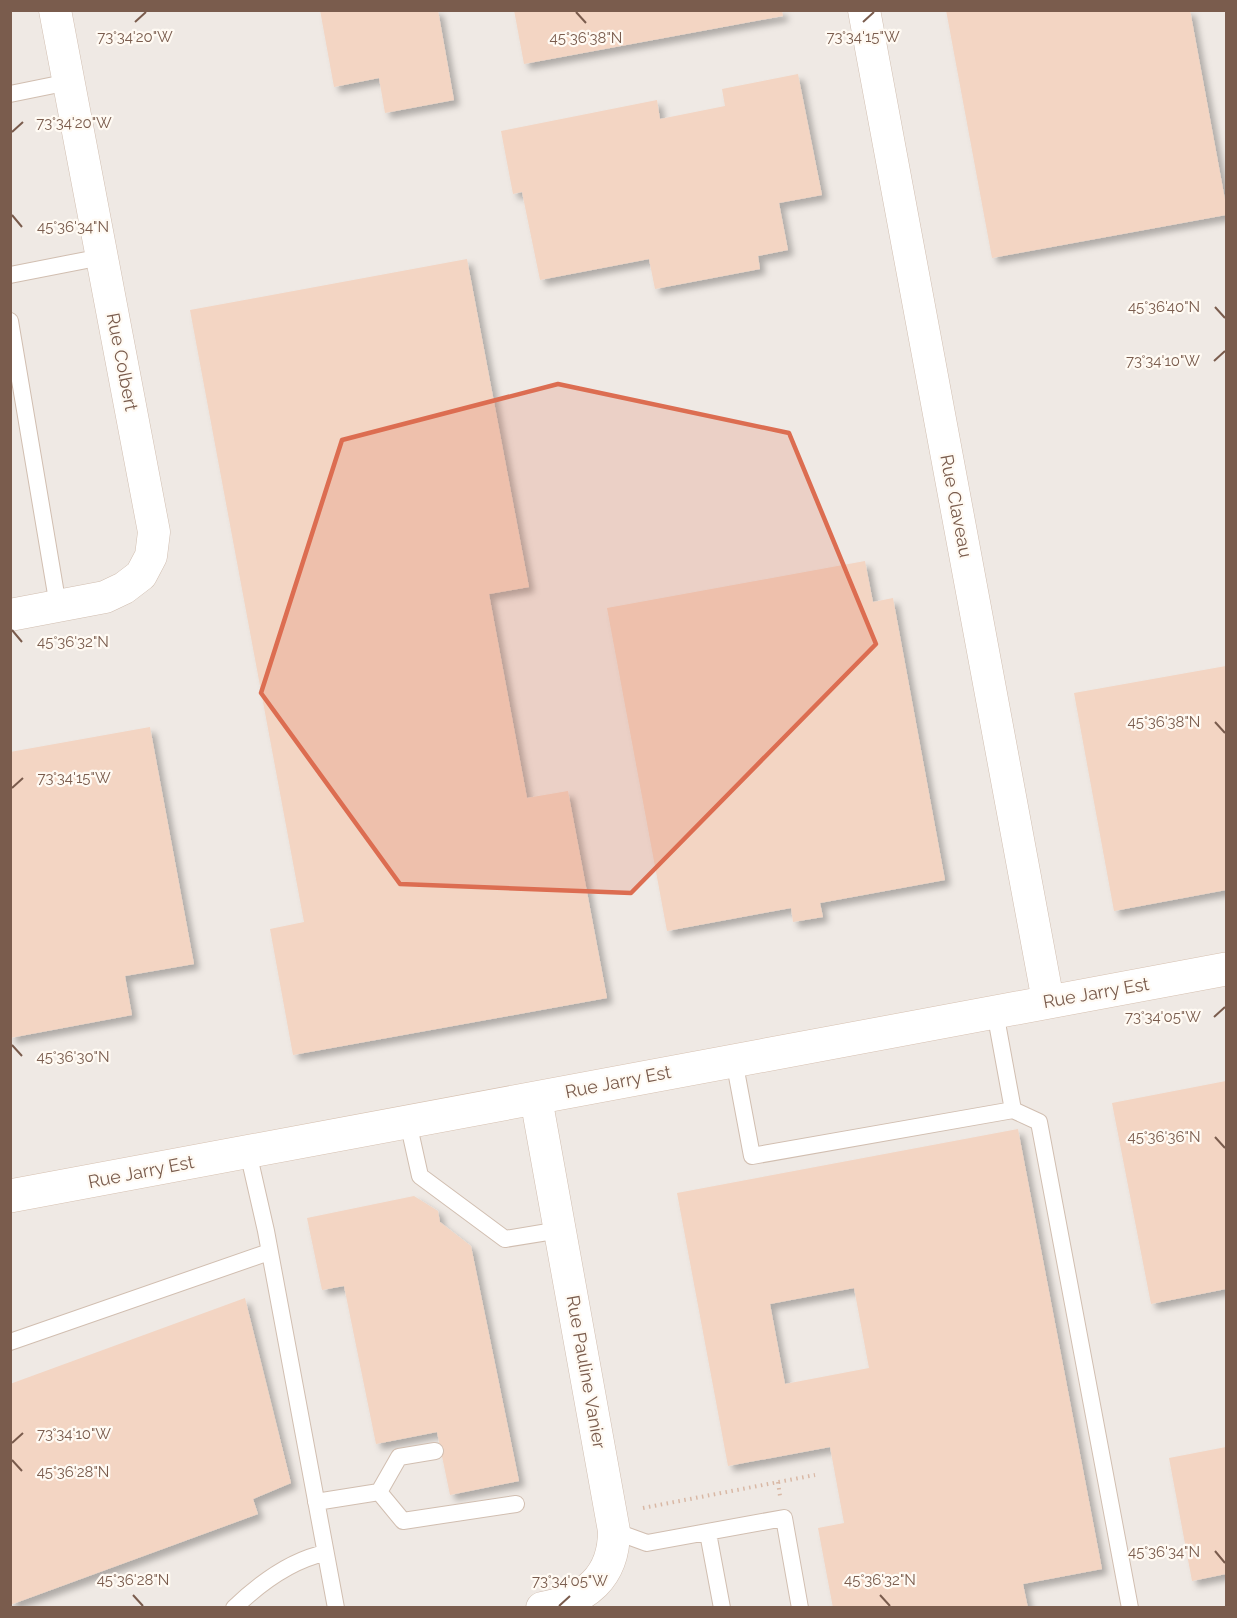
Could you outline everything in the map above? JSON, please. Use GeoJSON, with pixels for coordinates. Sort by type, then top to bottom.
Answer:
{"type":"FeatureCollection","features":[{"type":"Feature","properties":{"kind":"street","name":"Rue Colbert"},"geometry":{"type":"LineString","coordinates":[[10,615],[105,597],[124,588],[141,575],[151,556],[154,532],[55,10]]}},
{"type":"Feature","properties":{"kind":"street","name":"Rue Claveau"},"geometry":{"type":"LineString","coordinates":[[864,10],[1048,1001]]}},
{"type":"Feature","properties":{"kind":"street","name":"Rue Jarry Est"},"geometry":{"type":"LineString","coordinates":[[10,1196],[1227,969]]}},
{"type":"Feature","properties":{"kind":"street","name":"Rue Pauline Vanier"},"geometry":{"type":"LineString","coordinates":[[536,1098],[614,1531],[610,1560],[604,1572],[589,1590],[564,1602],[542,1608]]}},
{"type":"Feature","properties":{"kind":"lane"},"geometry":{"type":"LineString","coordinates":[[10,94],[69,81]]}},
{"type":"Feature","properties":{"kind":"lane"},"geometry":{"type":"LineString","coordinates":[[10,275],[102,257]]}},
{"type":"Feature","properties":{"kind":"lane"},"geometry":{"type":"LineString","coordinates":[[10,321],[58,606]]}},
{"type":"Feature","properties":{"kind":"lane"},"geometry":{"type":"LineString","coordinates":[[995,1012],[1013,1110]]}},
{"type":"Feature","properties":{"kind":"lane"},"geometry":{"type":"LineString","coordinates":[[734,1060],[752,1156],[1013,1110],[1039,1122],[1131,1608]]}},
{"type":"Feature","properties":{"kind":"lane"},"geometry":{"type":"LineString","coordinates":[[408,1122],[420,1176],[505,1239],[560,1230]]}},
{"type":"Feature","properties":{"kind":"lane"},"geometry":{"type":"LineString","coordinates":[[248,1152],[336,1608]]}},
{"type":"Feature","properties":{"kind":"lane"},"geometry":{"type":"LineString","coordinates":[[10,1342],[269,1252]]}},
{"type":"Feature","properties":{"kind":"lane"},"geometry":{"type":"LineString","coordinates":[[380,1492],[399,1457],[435,1451]]}},
{"type":"Feature","properties":{"kind":"lane"},"geometry":{"type":"LineString","coordinates":[[316,1502],[380,1492]]}},
{"type":"Feature","properties":{"kind":"lane"},"geometry":{"type":"LineString","coordinates":[[380,1492],[403,1521],[516,1504]]}},
{"type":"Feature","properties":{"kind":"lane"},"geometry":{"type":"LineString","coordinates":[[614,1531],[647,1543],[784,1518],[800,1608]]}},
{"type":"Feature","properties":{"kind":"lane"},"geometry":{"type":"LineString","coordinates":[[708,1533],[723,1608]]}},
{"type":"Feature","properties":{"kind":"lane"},"geometry":{"type":"LineString","coordinates":[[234,1608],[260,1586],[289,1567],[312,1556],[326,1553]]}},
{"type":"Feature","properties":{"kind":"path"},"geometry":{"type":"LineString","coordinates":[[643,1508],[815,1475]]}},
{"type":"Feature","properties":{"kind":"highlighted area"},"geometry":{"type":"Polygon","coordinates":[[[558,384],[789,433],[876,644],[631,893],[400,884],[261,693],[342,440],[558,384]]]}},
{"type":"Feature","properties":{"kind":"shaded area"},"geometry":{"type":"Polygon","coordinates":[[[11,11],[1226,11],[1226,1607],[11,1607],[11,11]]]}},
{"type":"Feature","properties":{"kind":"building"},"geometry":{"type":"Polygon","coordinates":[[[320,10],[438,10],[454,100],[385,113],[379,78],[334,87],[320,10]]]}},
{"type":"Feature","properties":{"kind":"building"},"geometry":{"type":"Polygon","coordinates":[[[514,10],[782,10],[783,16],[524,64],[514,10]]]}},
{"type":"Feature","properties":{"kind":"building"},"geometry":{"type":"Polygon","coordinates":[[[946,10],[1190,10],[1226,215],[992,258],[946,10]]]}},
{"type":"Feature","properties":{"kind":"building"},"geometry":{"type":"Polygon","coordinates":[[[798,74],[822,195],[779,203],[788,250],[758,256],[760,269],[655,289],[649,259],[540,280],[522,192],[513,194],[501,131],[657,100],[660,119],[725,106],[722,89],[798,74]]]}},
{"type":"Feature","properties":{"kind":"building"},"geometry":{"type":"Polygon","coordinates":[[[467,259],[529,587],[489,594],[527,798],[568,791],[607,998],[293,1055],[270,929],[304,922],[190,310],[467,259]]]}},
{"type":"Feature","properties":{"kind":"building"},"geometry":{"type":"Polygon","coordinates":[[[865,561],[873,602],[893,598],[945,880],[820,903],[823,917],[793,922],[791,908],[667,931],[607,608],[865,561]]]}},
{"type":"Feature","properties":{"kind":"building"},"geometry":{"type":"Polygon","coordinates":[[[1226,666],[1226,890],[1114,911],[1074,693],[1226,666]]]}},
{"type":"Feature","properties":{"kind":"building"},"geometry":{"type":"Polygon","coordinates":[[[150,727],[194,964],[125,976],[132,1015],[10,1038],[10,752],[150,727]]]}},
{"type":"Feature","properties":{"kind":"building"},"geometry":{"type":"Polygon","coordinates":[[[1226,1081],[1226,1289],[1151,1304],[1112,1103],[1226,1081]]]}},
{"type":"Feature","properties":{"kind":"building"},"geometry":{"type":"Polygon","coordinates":[[[1018,1129],[1102,1569],[1023,1584],[1028,1608],[833,1608],[818,1528],[844,1523],[830,1447],[728,1466],[677,1193],[1018,1129]],[[854,1288],[770,1304],[785,1384],[869,1368],[854,1288]]]}},
{"type":"Feature","properties":{"kind":"building"},"geometry":{"type":"Polygon","coordinates":[[[414,1196],[438,1211],[440,1222],[471,1246],[519,1481],[450,1495],[437,1432],[376,1444],[344,1286],[322,1290],[307,1218],[414,1196]]]}},
{"type":"Feature","properties":{"kind":"building"},"geometry":{"type":"Polygon","coordinates":[[[245,1298],[291,1483],[253,1499],[258,1514],[10,1605],[10,1384],[245,1298]]]}},
{"type":"Feature","properties":{"kind":"building"},"geometry":{"type":"Polygon","coordinates":[[[1226,1447],[1226,1574],[1192,1581],[1169,1458],[1226,1447]]]}}]}
